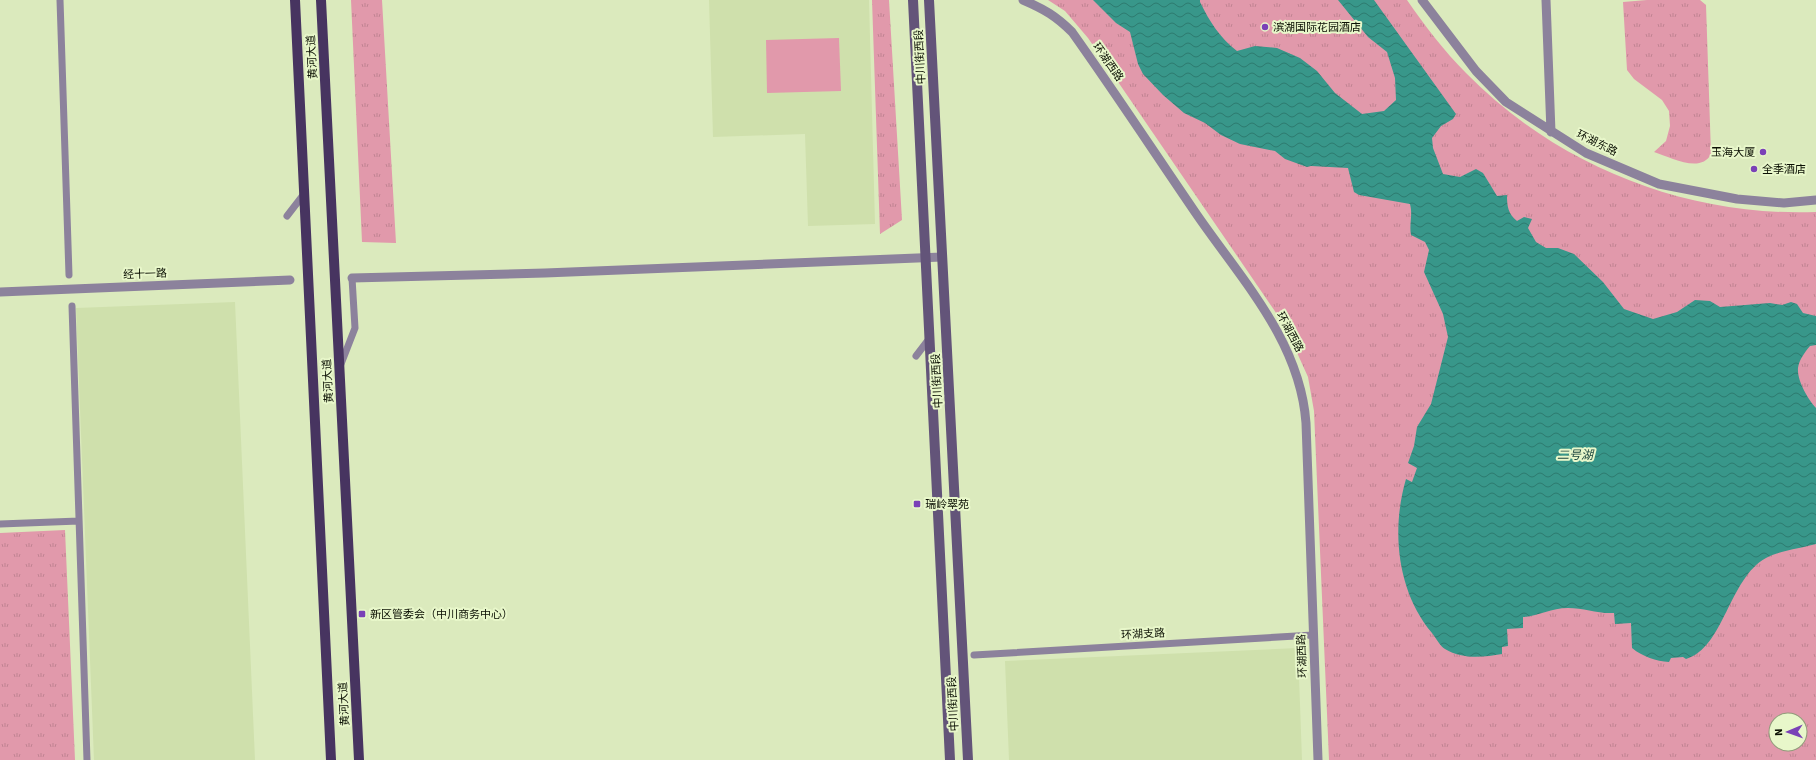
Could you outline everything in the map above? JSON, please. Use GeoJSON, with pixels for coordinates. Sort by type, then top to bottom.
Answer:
{"type":"FeatureCollection","features":[{"type":"Feature","properties":{"kind":"main road","name":"黄河大道"},"geometry":{"type":"LineString","coordinates":[[295,0],[330,760]]}},
{"type":"Feature","properties":{"kind":"main road","name":"黄河大道"},"geometry":{"type":"LineString","coordinates":[[321,0],[358,760]]}},
{"type":"Feature","properties":{"kind":"main road","name":"中川街西段"},"geometry":{"type":"LineString","coordinates":[[913,0],[950,760]]}},
{"type":"Feature","properties":{"kind":"main road","name":"中川街西段"},"geometry":{"type":"LineString","coordinates":[[929,0],[968,760]]}},
{"type":"Feature","properties":{"kind":"street"},"geometry":{"type":"LineString","coordinates":[[60,0],[69,275]]}},
{"type":"Feature","properties":{"kind":"street","name":"环湖西路"},"geometry":{"type":"LineString","coordinates":[[1024,0],[1045,9],[1059,19],[1072,32],[1198,216],[1253,292],[1275,326],[1294,366],[1303,395],[1306,423],[1318,760]]}},
{"type":"Feature","properties":{"kind":"street","name":"环湖东路"},"geometry":{"type":"LineString","coordinates":[[1422,0],[1476,71],[1506,102],[1586,153],[1659,184],[1737,199],[1784,203],[1816,200]]}},
{"type":"Feature","properties":{"kind":"street"},"geometry":{"type":"LineString","coordinates":[[1546,0],[1551,132]]}},
{"type":"Feature","properties":{"kind":"street"},"geometry":{"type":"LineString","coordinates":[[287,216],[304,194]]}},
{"type":"Feature","properties":{"kind":"street"},"geometry":{"type":"LineString","coordinates":[[339,368],[355,328],[352,278],[545,273],[942,257]]}},
{"type":"Feature","properties":{"kind":"street","name":"经十一路"},"geometry":{"type":"LineString","coordinates":[[0,292],[290,280]]}},
{"type":"Feature","properties":{"kind":"street"},"geometry":{"type":"LineString","coordinates":[[72,306],[87,760]]}},
{"type":"Feature","properties":{"kind":"street"},"geometry":{"type":"LineString","coordinates":[[916,356],[929,338]]}},
{"type":"Feature","properties":{"kind":"street"},"geometry":{"type":"LineString","coordinates":[[0,524],[79,521]]}},
{"type":"Feature","properties":{"kind":"street","name":"环湖支路"},"geometry":{"type":"LineString","coordinates":[[974,655],[1314,635]]}},
{"type":"Feature","properties":{"kind":"shaded area"},"geometry":{"type":"Polygon","coordinates":[[[709,0],[869,0],[875,224],[808,226],[805,134],[713,137],[709,0]]]}},
{"type":"Feature","properties":{"kind":"shaded area"},"geometry":{"type":"Polygon","coordinates":[[[235,302],[255,760],[94,760],[76,308],[235,302]]]}},
{"type":"Feature","properties":{"kind":"shaded area"},"geometry":{"type":"Polygon","coordinates":[[[1298,648],[1302,760],[1009,760],[1005,661],[1298,648]]]}},
{"type":"Feature","properties":{"kind":"green space"},"geometry":{"type":"Polygon","coordinates":[[[351,0],[382,0],[396,243],[362,242],[351,0]]]}},
{"type":"Feature","properties":{"kind":"green space"},"geometry":{"type":"Polygon","coordinates":[[[872,0],[889,0],[902,220],[880,234],[872,0]]]}},
{"type":"Feature","properties":{"kind":"green space"},"geometry":{"type":"Polygon","coordinates":[[[1048,0],[1407,0],[1450,56],[1502,106],[1541,135],[1583,159],[1627,179],[1673,195],[1720,205],[1768,211],[1816,212],[1816,760],[1329,760],[1314,411],[1308,377],[1285,326],[1088,38],[1065,11],[1048,0]]]}},
{"type":"Feature","properties":{"kind":"green space"},"geometry":{"type":"Polygon","coordinates":[[[1647,0],[1700,0],[1706,5],[1711,154],[1706,160],[1700,163],[1676,160],[1654,152],[1666,141],[1670,126],[1669,111],[1662,100],[1634,79],[1627,70],[1623,2],[1647,0]]]}},
{"type":"Feature","properties":{"kind":"green space"},"geometry":{"type":"Polygon","coordinates":[[[839,38],[841,91],[767,93],[766,40],[839,38]]]}},
{"type":"Feature","properties":{"kind":"green space"},"geometry":{"type":"Polygon","coordinates":[[[65,530],[75,760],[0,760],[0,533],[65,530]]]}},
{"type":"Feature","properties":{"kind":"water","name":"二号湖"},"geometry":{"type":"Polygon","coordinates":[[[1093,0],[1200,0],[1211,23],[1225,40],[1237,51],[1255,46],[1277,48],[1300,58],[1317,71],[1335,93],[1362,114],[1384,111],[1396,100],[1395,78],[1387,52],[1368,37],[1338,0],[1374,0],[1456,114],[1453,119],[1441,126],[1432,138],[1433,148],[1443,174],[1460,177],[1476,169],[1483,173],[1497,196],[1507,195],[1509,210],[1517,221],[1524,217],[1532,219],[1528,228],[1536,242],[1546,248],[1558,248],[1574,254],[1603,282],[1624,309],[1653,319],[1677,312],[1695,300],[1710,301],[1720,307],[1770,303],[1782,305],[1791,302],[1797,304],[1803,313],[1816,316],[1816,345],[1810,346],[1804,353],[1798,368],[1798,373],[1801,384],[1816,408],[1816,544],[1771,556],[1753,568],[1743,581],[1709,641],[1699,652],[1686,659],[1683,657],[1671,658],[1669,662],[1654,660],[1645,656],[1632,648],[1631,623],[1615,624],[1614,613],[1602,613],[1574,608],[1556,609],[1523,617],[1523,628],[1507,629],[1508,646],[1502,647],[1502,654],[1474,657],[1459,655],[1443,648],[1420,616],[1411,598],[1404,579],[1398,539],[1401,499],[1406,479],[1412,482],[1417,468],[1408,463],[1414,446],[1417,427],[1431,404],[1448,337],[1443,314],[1424,272],[1429,250],[1425,242],[1411,235],[1410,204],[1359,195],[1354,192],[1348,168],[1307,167],[1285,159],[1275,151],[1240,144],[1221,135],[1205,123],[1184,113],[1163,95],[1143,74],[1138,64],[1130,32],[1116,23],[1093,0]]]}},
{"type":"Feature","properties":{"kind":"place","name":"滨湖国际花园酒店"},"geometry":{"type":"Point","coordinates":[1265,27]}},
{"type":"Feature","properties":{"kind":"place","name":"玉海大厦"},"geometry":{"type":"Point","coordinates":[1763,152]}},
{"type":"Feature","properties":{"kind":"place","name":"全季酒店"},"geometry":{"type":"Point","coordinates":[1754,169]}},
{"type":"Feature","properties":{"kind":"place","name":"瑞岭翠苑"},"geometry":{"type":"Point","coordinates":[917,504]}},
{"type":"Feature","properties":{"kind":"place","name":"新区管委会（中川商务中心）"},"geometry":{"type":"Point","coordinates":[362,614]}}]}
